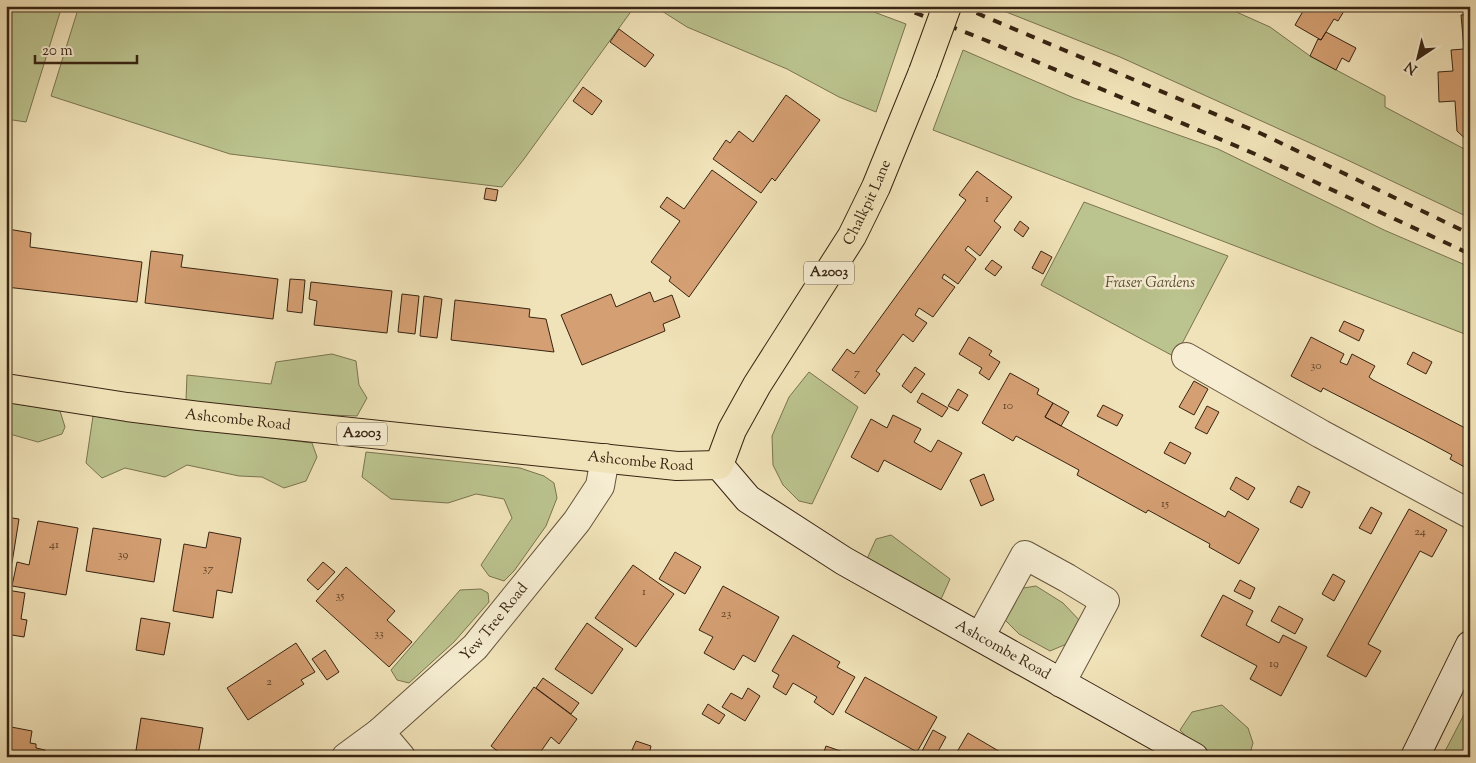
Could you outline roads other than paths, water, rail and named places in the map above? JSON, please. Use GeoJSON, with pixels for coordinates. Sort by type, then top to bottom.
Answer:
{"type":"FeatureCollection","features":[{"type":"Feature","properties":{"kind":"main road","name":"Chalkpit Lane"},"geometry":{"type":"LineString","coordinates":[[719,464],[732,430],[757,385],[852,236],[876,188],[947,6]]}},
{"type":"Feature","properties":{"kind":"main road","name":"Ashcombe Road"},"geometry":{"type":"LineString","coordinates":[[6,388],[127,407],[200,416],[676,466],[719,464]]}},
{"type":"Feature","properties":{"kind":"street"},"geometry":{"type":"LineString","coordinates":[[1186,357],[1322,434],[1470,514]]}},
{"type":"Feature","properties":{"kind":"street","name":"Yew Tree Road"},"geometry":{"type":"LineString","coordinates":[[346,757],[380,732],[475,648],[577,521],[600,486],[605,458]]}},
{"type":"Feature","properties":{"kind":"street","name":"Ashcombe Road"},"geometry":{"type":"LineString","coordinates":[[719,464],[748,499],[844,561],[1194,757]]}},
{"type":"Feature","properties":{"kind":"street"},"geometry":{"type":"LineString","coordinates":[[980,637],[1025,555],[1067,578],[1105,601],[1061,683]]}},
{"type":"Feature","properties":{"kind":"street"},"geometry":{"type":"LineString","coordinates":[[1415,757],[1470,645]]}},
{"type":"Feature","properties":{"kind":"street"},"geometry":{"type":"LineString","coordinates":[[380,732],[401,757]]}},
{"type":"Feature","properties":{"kind":"railway"},"geometry":{"type":"LineString","coordinates":[[898,6],[985,40],[1255,154],[1470,254]]}},
{"type":"Feature","properties":{"kind":"railway"},"geometry":{"type":"LineString","coordinates":[[960,6],[1262,134],[1470,234]]}},
{"type":"Feature","properties":{"kind":"park label","name":"Fraser Gardens"},"geometry":{"type":"Point","coordinates":[1150,283]}}]}
